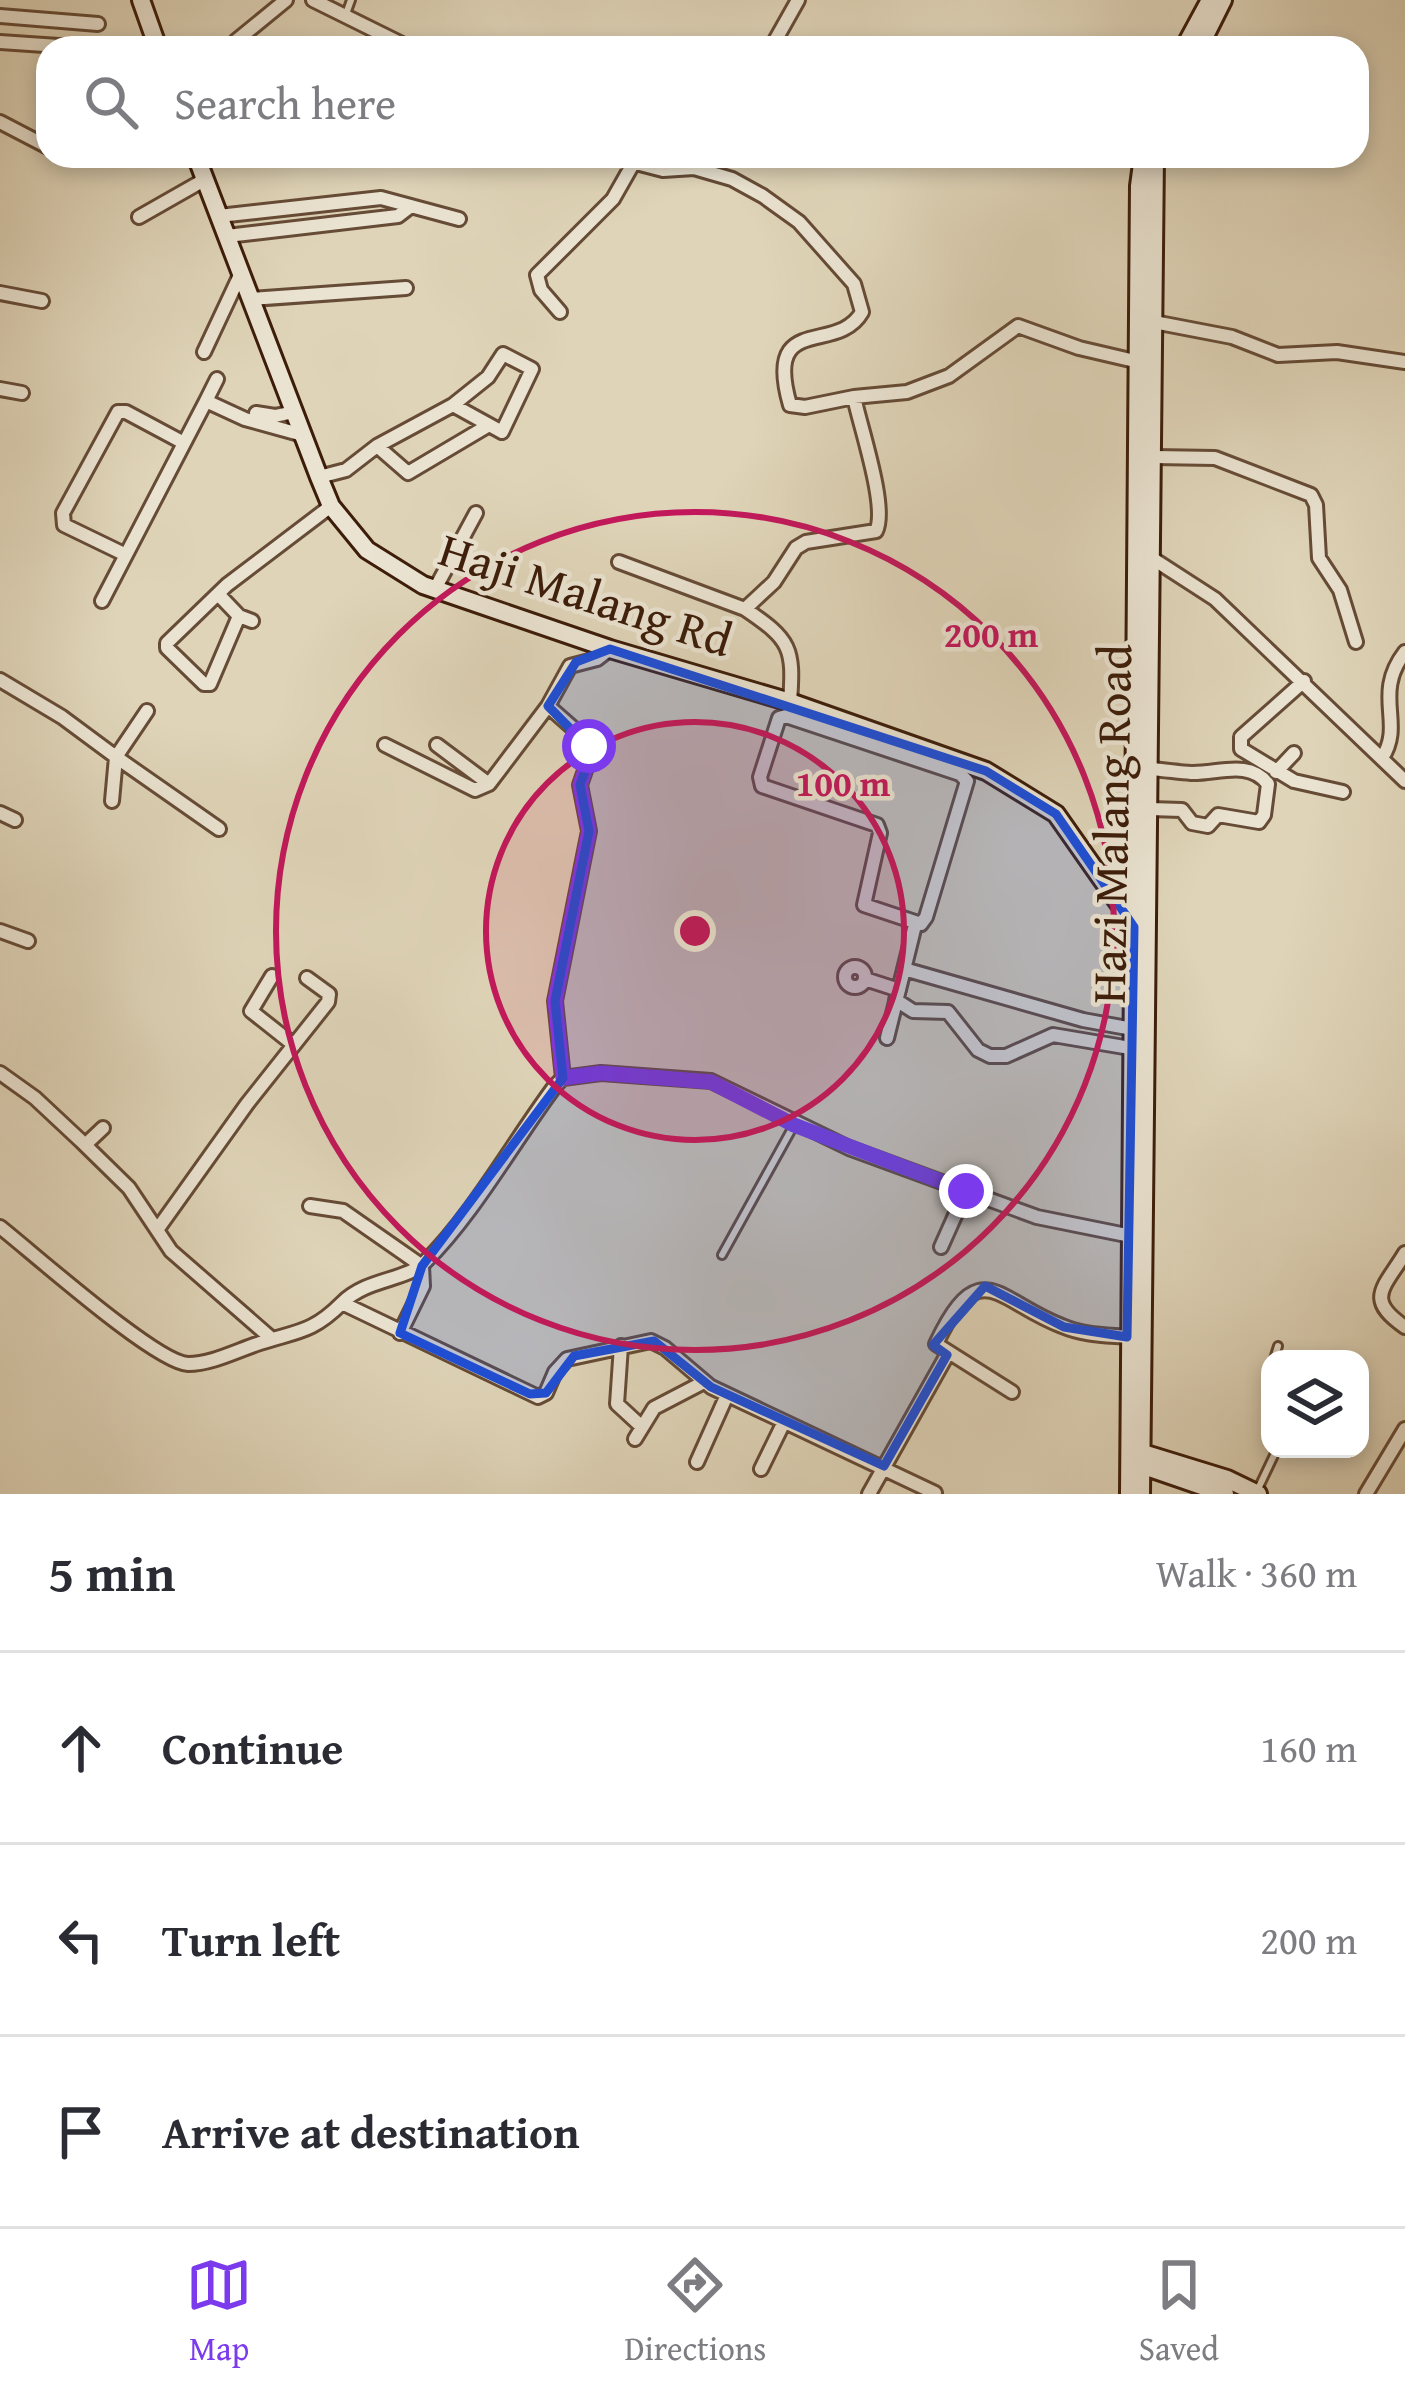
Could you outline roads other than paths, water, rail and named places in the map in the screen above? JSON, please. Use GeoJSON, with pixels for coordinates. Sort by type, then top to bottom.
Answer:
{"type":"FeatureCollection","features":[{"type":"Feature","properties":{"kind":"main road"},"geometry":{"type":"LineString","coordinates":[[141,0],[154,36]]}},
{"type":"Feature","properties":{"kind":"main road"},"geometry":{"type":"LineString","coordinates":[[1190,36],[1210,0]]}},
{"type":"Feature","properties":{"kind":"main road"},"geometry":{"type":"LineString","coordinates":[[1205,36],[1223,0]]}},
{"type":"Feature","properties":{"kind":"main road","name":"Haji Malang Rd"},"geometry":{"type":"LineString","coordinates":[[200,168],[331,506],[367,550],[423,585],[610,650],[790,702],[986,771],[1056,814],[1141,929]]}},
{"type":"Feature","properties":{"kind":"main road","name":"Hazi Malang Road"},"geometry":{"type":"LineString","coordinates":[[1129,1494],[1135,1457],[1140,1050],[1141,168]]}},
{"type":"Feature","properties":{"kind":"main road","name":"Hazi Malang Road"},"geometry":{"type":"LineString","coordinates":[[1142,553],[1154,457],[1155,168]]}},
{"type":"Feature","properties":{"kind":"main road","name":"Hazi Malang Road"},"geometry":{"type":"LineString","coordinates":[[1141,906],[1150,809],[1143,642]]}},
{"type":"Feature","properties":{"kind":"main road","name":"Hazi Malang Road"},"geometry":{"type":"LineString","coordinates":[[1140,1050],[1133,1029],[1141,929]]}},
{"type":"Feature","properties":{"kind":"main road","name":"Hazi Malang Road"},"geometry":{"type":"LineString","coordinates":[[1137,1237],[1127,1337],[1141,1494]]}},
{"type":"Feature","properties":{"kind":"main road"},"geometry":{"type":"LineString","coordinates":[[1135,1457],[1227,1479],[1257,1494]]}},
{"type":"Feature","properties":{"kind":"main road"},"geometry":{"type":"LineString","coordinates":[[1135,1457],[1225,1494]]}},
{"type":"Feature","properties":{"kind":"street"},"geometry":{"type":"LineString","coordinates":[[242,36],[286,0]]}},
{"type":"Feature","properties":{"kind":"street"},"geometry":{"type":"LineString","coordinates":[[313,0],[384,36]]}},
{"type":"Feature","properties":{"kind":"street"},"geometry":{"type":"LineString","coordinates":[[778,36],[798,0]]}},
{"type":"Feature","properties":{"kind":"street"},"geometry":{"type":"LineString","coordinates":[[0,16],[98,24]]}},
{"type":"Feature","properties":{"kind":"street"},"geometry":{"type":"LineString","coordinates":[[0,42],[36,44]]}},
{"type":"Feature","properties":{"kind":"street"},"geometry":{"type":"LineString","coordinates":[[0,122],[36,140]]}},
{"type":"Feature","properties":{"kind":"street"},"geometry":{"type":"LineString","coordinates":[[560,312],[542,290],[537,274],[614,199],[631,168]]}},
{"type":"Feature","properties":{"kind":"street"},"geometry":{"type":"LineString","coordinates":[[656,168],[694,168],[732,178],[799,222],[854,284],[862,312],[847,327],[811,336],[785,359],[781,372],[790,405],[805,407],[907,392],[949,376],[1018,326],[1079,348],[1139,362]]}},
{"type":"Feature","properties":{"kind":"street"},"geometry":{"type":"LineString","coordinates":[[139,217],[204,180]]}},
{"type":"Feature","properties":{"kind":"street"},"geometry":{"type":"LineString","coordinates":[[219,216],[375,198],[459,219]]}},
{"type":"Feature","properties":{"kind":"street"},"geometry":{"type":"LineString","coordinates":[[226,236],[398,216],[412,206]]}},
{"type":"Feature","properties":{"kind":"street"},"geometry":{"type":"LineString","coordinates":[[204,352],[241,273]]}},
{"type":"Feature","properties":{"kind":"street"},"geometry":{"type":"LineString","coordinates":[[252,299],[406,288]]}},
{"type":"Feature","properties":{"kind":"street"},"geometry":{"type":"LineString","coordinates":[[0,293],[42,301]]}},
{"type":"Feature","properties":{"kind":"street"},"geometry":{"type":"LineString","coordinates":[[1154,322],[1232,337],[1278,355],[1337,352],[1405,362]]}},
{"type":"Feature","properties":{"kind":"street"},"geometry":{"type":"LineString","coordinates":[[319,477],[346,470],[377,446],[453,405],[488,377],[503,354],[529,366],[532,374],[505,430],[453,405]]}},
{"type":"Feature","properties":{"kind":"street"},"geometry":{"type":"LineString","coordinates":[[102,601],[217,379]]}},
{"type":"Feature","properties":{"kind":"street"},"geometry":{"type":"LineString","coordinates":[[0,389],[22,393]]}},
{"type":"Feature","properties":{"kind":"street"},"geometry":{"type":"LineString","coordinates":[[745,609],[774,582],[796,548],[806,542],[876,531],[881,522],[854,397]]}},
{"type":"Feature","properties":{"kind":"street"},"geometry":{"type":"LineString","coordinates":[[206,401],[245,419],[303,436]]}},
{"type":"Feature","properties":{"kind":"street"},"geometry":{"type":"LineString","coordinates":[[126,555],[64,525],[63,512],[118,412],[184,442]]}},
{"type":"Feature","properties":{"kind":"street"},"geometry":{"type":"LineString","coordinates":[[256,413],[294,412]]}},
{"type":"Feature","properties":{"kind":"street"},"geometry":{"type":"LineString","coordinates":[[377,446],[408,473],[489,425]]}},
{"type":"Feature","properties":{"kind":"street"},"geometry":{"type":"LineString","coordinates":[[1154,457],[1215,458],[1311,495],[1317,511],[1319,558],[1340,590],[1356,642]]}},
{"type":"Feature","properties":{"kind":"street"},"geometry":{"type":"LineString","coordinates":[[218,594],[246,619],[212,682],[204,683],[166,646],[218,594],[331,506]]}},
{"type":"Feature","properties":{"kind":"street"},"geometry":{"type":"LineString","coordinates":[[435,589],[476,513]]}},
{"type":"Feature","properties":{"kind":"street"},"geometry":{"type":"LineString","coordinates":[[1142,553],[1215,599],[1405,781]]}},
{"type":"Feature","properties":{"kind":"street"},"geometry":{"type":"LineString","coordinates":[[620,562],[745,609],[776,630],[793,654],[790,702]]}},
{"type":"Feature","properties":{"kind":"street"},"geometry":{"type":"LineString","coordinates":[[385,745],[475,790],[489,784],[548,706],[570,666],[610,650]]}},
{"type":"Feature","properties":{"kind":"street"},"geometry":{"type":"LineString","coordinates":[[1382,758],[1398,740],[1399,720],[1390,699],[1397,664],[1405,652]]}},
{"type":"Feature","properties":{"kind":"street"},"geometry":{"type":"LineString","coordinates":[[0,680],[62,717],[219,829]]}},
{"type":"Feature","properties":{"kind":"street"},"geometry":{"type":"LineString","coordinates":[[1304,681],[1239,743],[1241,749],[1294,781],[1343,792]]}},
{"type":"Feature","properties":{"kind":"street"},"geometry":{"type":"LineString","coordinates":[[0,1227],[125,1327],[177,1362],[203,1362],[308,1331],[366,1285],[422,1266],[563,1078],[555,1001],[589,831],[580,785],[590,756],[583,736],[548,706]]}},
{"type":"Feature","properties":{"kind":"street"},"geometry":{"type":"LineString","coordinates":[[112,801],[116,757],[147,710]]}},
{"type":"Feature","properties":{"kind":"street"},"geometry":{"type":"LineString","coordinates":[[887,1038],[915,925],[926,917],[967,781],[960,774],[786,716],[779,718],[760,777],[762,786],[877,825],[880,833],[864,905],[915,925]]}},
{"type":"Feature","properties":{"kind":"street"},"geometry":{"type":"LineString","coordinates":[[437,745],[489,784]]}},
{"type":"Feature","properties":{"kind":"street"},"geometry":{"type":"LineString","coordinates":[[1276,772],[1294,754]]}},
{"type":"Feature","properties":{"kind":"street"},"geometry":{"type":"LineString","coordinates":[[1150,769],[1194,773],[1221,768],[1257,773],[1268,784],[1264,814],[1258,822],[1218,815],[1208,826],[1192,823],[1181,810],[1150,809]]}},
{"type":"Feature","properties":{"kind":"street"},"geometry":{"type":"LineString","coordinates":[[0,813],[15,820]]}},
{"type":"Feature","properties":{"kind":"street"},"geometry":{"type":"LineString","coordinates":[[0,932],[28,941]]}},
{"type":"Feature","properties":{"kind":"street"},"geometry":{"type":"LineString","coordinates":[[904,968],[1083,1020],[1133,1029]]}},
{"type":"Feature","properties":{"kind":"street"},"geometry":{"type":"LineString","coordinates":[[272,976],[251,1011],[294,1045]]}},
{"type":"Feature","properties":{"kind":"street"},"geometry":{"type":"LineString","coordinates":[[157,1230],[330,998],[307,978]]}},
{"type":"Feature","properties":{"kind":"street"},"geometry":{"type":"LineString","coordinates":[[865,979],[898,995],[914,1011],[948,1012],[977,1050],[989,1056],[1006,1056],[1053,1035],[1140,1050]]}},
{"type":"Feature","properties":{"kind":"street"},"geometry":{"type":"LineString","coordinates":[[0,1073],[86,1145],[129,1188],[171,1251],[272,1340]]}},
{"type":"Feature","properties":{"kind":"street"},"geometry":{"type":"LineString","coordinates":[[563,1078],[601,1073],[711,1082],[794,1125],[1037,1217],[1137,1237]]}},
{"type":"Feature","properties":{"kind":"street"},"geometry":{"type":"LineString","coordinates":[[86,1145],[103,1128]]}},
{"type":"Feature","properties":{"kind":"street"},"geometry":{"type":"LineString","coordinates":[[941,1247],[966,1191]]}},
{"type":"Feature","properties":{"kind":"street"},"geometry":{"type":"LineString","coordinates":[[310,1206],[343,1211],[422,1266]]}},
{"type":"Feature","properties":{"kind":"street"},"geometry":{"type":"LineString","coordinates":[[1405,1253],[1384,1288],[1381,1304],[1384,1312],[1405,1327]]}},
{"type":"Feature","properties":{"kind":"street"},"geometry":{"type":"LineString","coordinates":[[400,1333],[423,1286],[422,1266]]}},
{"type":"Feature","properties":{"kind":"street"},"geometry":{"type":"LineString","coordinates":[[1012,1392],[939,1349],[937,1340],[969,1297],[990,1288],[1064,1328],[1127,1337]]}},
{"type":"Feature","properties":{"kind":"street"},"geometry":{"type":"LineString","coordinates":[[341,1303],[538,1397],[567,1359],[658,1343],[727,1395],[935,1493]]}},
{"type":"Feature","properties":{"kind":"street"},"geometry":{"type":"LineString","coordinates":[[621,1346],[617,1404],[639,1433],[654,1408],[704,1382]]}},
{"type":"Feature","properties":{"kind":"street"},"geometry":{"type":"LineString","coordinates":[[869,1494],[947,1355]]}},
{"type":"Feature","properties":{"kind":"street"},"geometry":{"type":"LineString","coordinates":[[697,1462],[727,1395]]}},
{"type":"Feature","properties":{"kind":"street"},"geometry":{"type":"LineString","coordinates":[[761,1469],[783,1424]]}},
{"type":"Feature","properties":{"kind":"street"},"geometry":{"type":"LineString","coordinates":[[1366,1494],[1405,1429]]}},
{"type":"Feature","properties":{"kind":"lane"},"geometry":{"type":"LineString","coordinates":[[344,17],[351,0]]}},
{"type":"Feature","properties":{"kind":"lane"},"geometry":{"type":"LineString","coordinates":[[722,1255],[794,1125]]}},
{"type":"Feature","properties":{"kind":"lane"},"geometry":{"type":"LineString","coordinates":[[1277,1350],[1278,1346]]}},
{"type":"Feature","properties":{"kind":"lane"},"geometry":{"type":"LineString","coordinates":[[1257,1494],[1273,1458]]}}]}
